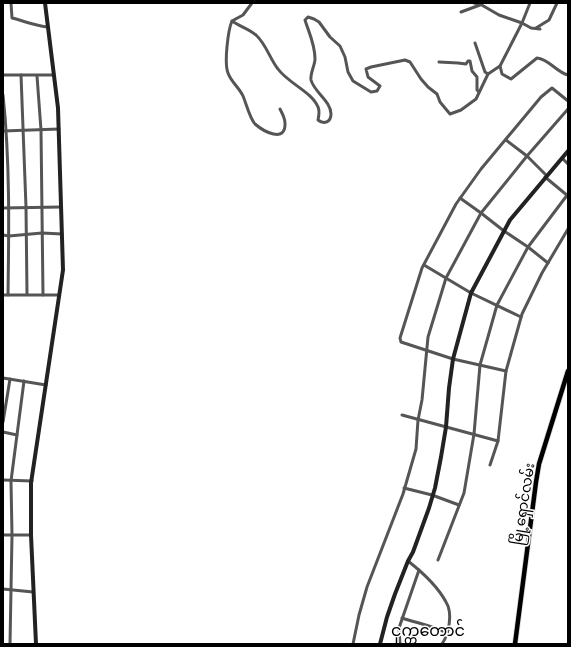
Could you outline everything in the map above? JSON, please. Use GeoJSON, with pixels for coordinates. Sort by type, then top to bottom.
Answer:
{"type":"FeatureCollection","features":[{"type":"Feature","properties":{"kind":"main road"},"geometry":{"type":"LineString","coordinates":[[36,644],[32,536],[32,481],[63,270],[59,129],[45,3]]}},
{"type":"Feature","properties":{"kind":"main road"},"geometry":{"type":"LineString","coordinates":[[380,644],[387,617],[429,508],[441,457],[446,427],[453,359],[471,293],[510,220],[568,151]]}},
{"type":"Feature","properties":{"kind":"main road","name":"မြို့ရှောင်လမ်း"},"geometry":{"type":"LineString","coordinates":[[515,644],[539,464],[568,371]]}},
{"type":"Feature","properties":{"kind":"street"},"geometry":{"type":"LineString","coordinates":[[11,3],[12,18],[38,26],[48,27]]}},
{"type":"Feature","properties":{"kind":"street"},"geometry":{"type":"LineString","coordinates":[[252,3],[243,15],[232,21],[228,34],[227,72],[232,82],[240,90],[254,123],[271,134],[278,135],[283,132],[285,124],[280,109]]}},
{"type":"Feature","properties":{"kind":"street"},"geometry":{"type":"LineString","coordinates":[[474,3],[480,4],[499,15],[522,23],[525,26],[540,29]]}},
{"type":"Feature","properties":{"kind":"street"},"geometry":{"type":"LineString","coordinates":[[232,21],[257,36],[276,68],[284,77],[303,91],[318,106],[318,120],[321,122],[326,122],[329,121],[331,116],[327,104],[310,78],[315,61],[312,38],[306,20],[308,18],[319,22],[330,37],[340,46],[345,57],[348,72],[353,81],[371,92],[377,90],[380,86],[368,76],[366,69],[406,60],[410,62],[428,87],[437,94],[440,102],[450,114],[461,110],[476,99],[488,74],[500,66],[522,23],[530,3]]}},
{"type":"Feature","properties":{"kind":"street"},"geometry":{"type":"LineString","coordinates":[[536,28],[549,20],[557,3]]}},
{"type":"Feature","properties":{"kind":"street"},"geometry":{"type":"LineString","coordinates":[[460,12],[480,4]]}},
{"type":"Feature","properties":{"kind":"street"},"geometry":{"type":"LineString","coordinates":[[475,43],[485,72],[488,74]]}},
{"type":"Feature","properties":{"kind":"street"},"geometry":{"type":"LineString","coordinates":[[500,66],[502,74],[511,79],[537,58],[542,59],[559,71],[568,75]]}},
{"type":"Feature","properties":{"kind":"street"},"geometry":{"type":"LineString","coordinates":[[439,62],[466,64],[470,61],[472,71],[476,77],[477,90],[479,92]]}},
{"type":"Feature","properties":{"kind":"street"},"geometry":{"type":"LineString","coordinates":[[3,75],[54,75]]}},
{"type":"Feature","properties":{"kind":"street"},"geometry":{"type":"LineString","coordinates":[[21,75],[26,207],[27,294]]}},
{"type":"Feature","properties":{"kind":"street"},"geometry":{"type":"LineString","coordinates":[[37,76],[41,130],[43,295]]}},
{"type":"Feature","properties":{"kind":"street"},"geometry":{"type":"LineString","coordinates":[[506,371],[453,359],[400,342],[400,338],[420,273],[460,198],[481,169],[547,91],[552,88],[568,101]]}},
{"type":"Feature","properties":{"kind":"street"},"geometry":{"type":"LineString","coordinates":[[3,95],[9,208],[8,295]]}},
{"type":"Feature","properties":{"kind":"street"},"geometry":{"type":"LineString","coordinates":[[353,644],[367,587],[404,488],[416,449],[418,420],[422,400],[430,331],[446,278],[481,213],[527,156],[568,109]]}},
{"type":"Feature","properties":{"kind":"street"},"geometry":{"type":"LineString","coordinates":[[5,131],[59,129]]}},
{"type":"Feature","properties":{"kind":"street"},"geometry":{"type":"LineString","coordinates":[[438,560],[464,493],[474,434],[480,365],[497,305],[528,247],[568,195],[546,176],[527,156],[506,140]]}},
{"type":"Feature","properties":{"kind":"street"},"geometry":{"type":"LineString","coordinates":[[562,158],[568,164]]}},
{"type":"Feature","properties":{"kind":"street"},"geometry":{"type":"LineString","coordinates":[[460,198],[548,263]]}},
{"type":"Feature","properties":{"kind":"street"},"geometry":{"type":"LineString","coordinates":[[3,208],[61,207]]}},
{"type":"Feature","properties":{"kind":"street"},"geometry":{"type":"LineString","coordinates":[[490,465],[498,441],[506,371],[521,317],[548,263],[568,229]]}},
{"type":"Feature","properties":{"kind":"street"},"geometry":{"type":"LineString","coordinates":[[3,236],[42,233],[62,234]]}},
{"type":"Feature","properties":{"kind":"street"},"geometry":{"type":"LineString","coordinates":[[424,265],[471,293],[521,317]]}},
{"type":"Feature","properties":{"kind":"street"},"geometry":{"type":"LineString","coordinates":[[3,295],[59,295]]}},
{"type":"Feature","properties":{"kind":"street"},"geometry":{"type":"LineString","coordinates":[[3,378],[46,385]]}},
{"type":"Feature","properties":{"kind":"street"},"geometry":{"type":"LineString","coordinates":[[3,422],[10,379]]}},
{"type":"Feature","properties":{"kind":"street"},"geometry":{"type":"LineString","coordinates":[[10,644],[12,535],[11,481],[24,381]]}},
{"type":"Feature","properties":{"kind":"street"},"geometry":{"type":"LineString","coordinates":[[402,415],[498,441]]}},
{"type":"Feature","properties":{"kind":"street"},"geometry":{"type":"LineString","coordinates":[[3,432],[17,435]]}},
{"type":"Feature","properties":{"kind":"street"},"geometry":{"type":"LineString","coordinates":[[3,480],[32,481]]}},
{"type":"Feature","properties":{"kind":"street"},"geometry":{"type":"LineString","coordinates":[[404,488],[432,495],[459,505]]}},
{"type":"Feature","properties":{"kind":"street"},"geometry":{"type":"LineString","coordinates":[[3,535],[32,536]]}},
{"type":"Feature","properties":{"kind":"street"},"geometry":{"type":"LineString","coordinates":[[408,561],[428,578],[447,603],[450,617],[447,633],[442,644]]}},
{"type":"Feature","properties":{"kind":"street"},"geometry":{"type":"LineString","coordinates":[[400,644],[399,628],[419,570]]}},
{"type":"Feature","properties":{"kind":"street"},"geometry":{"type":"LineString","coordinates":[[3,589],[34,592]]}},
{"type":"Feature","properties":{"kind":"street"},"geometry":{"type":"LineString","coordinates":[[402,618],[436,628],[447,633]]}},
{"type":"Feature","properties":{"kind":"district","name":"ငှက္ကတောင်"},"geometry":{"type":"Point","coordinates":[428,630]}}]}
